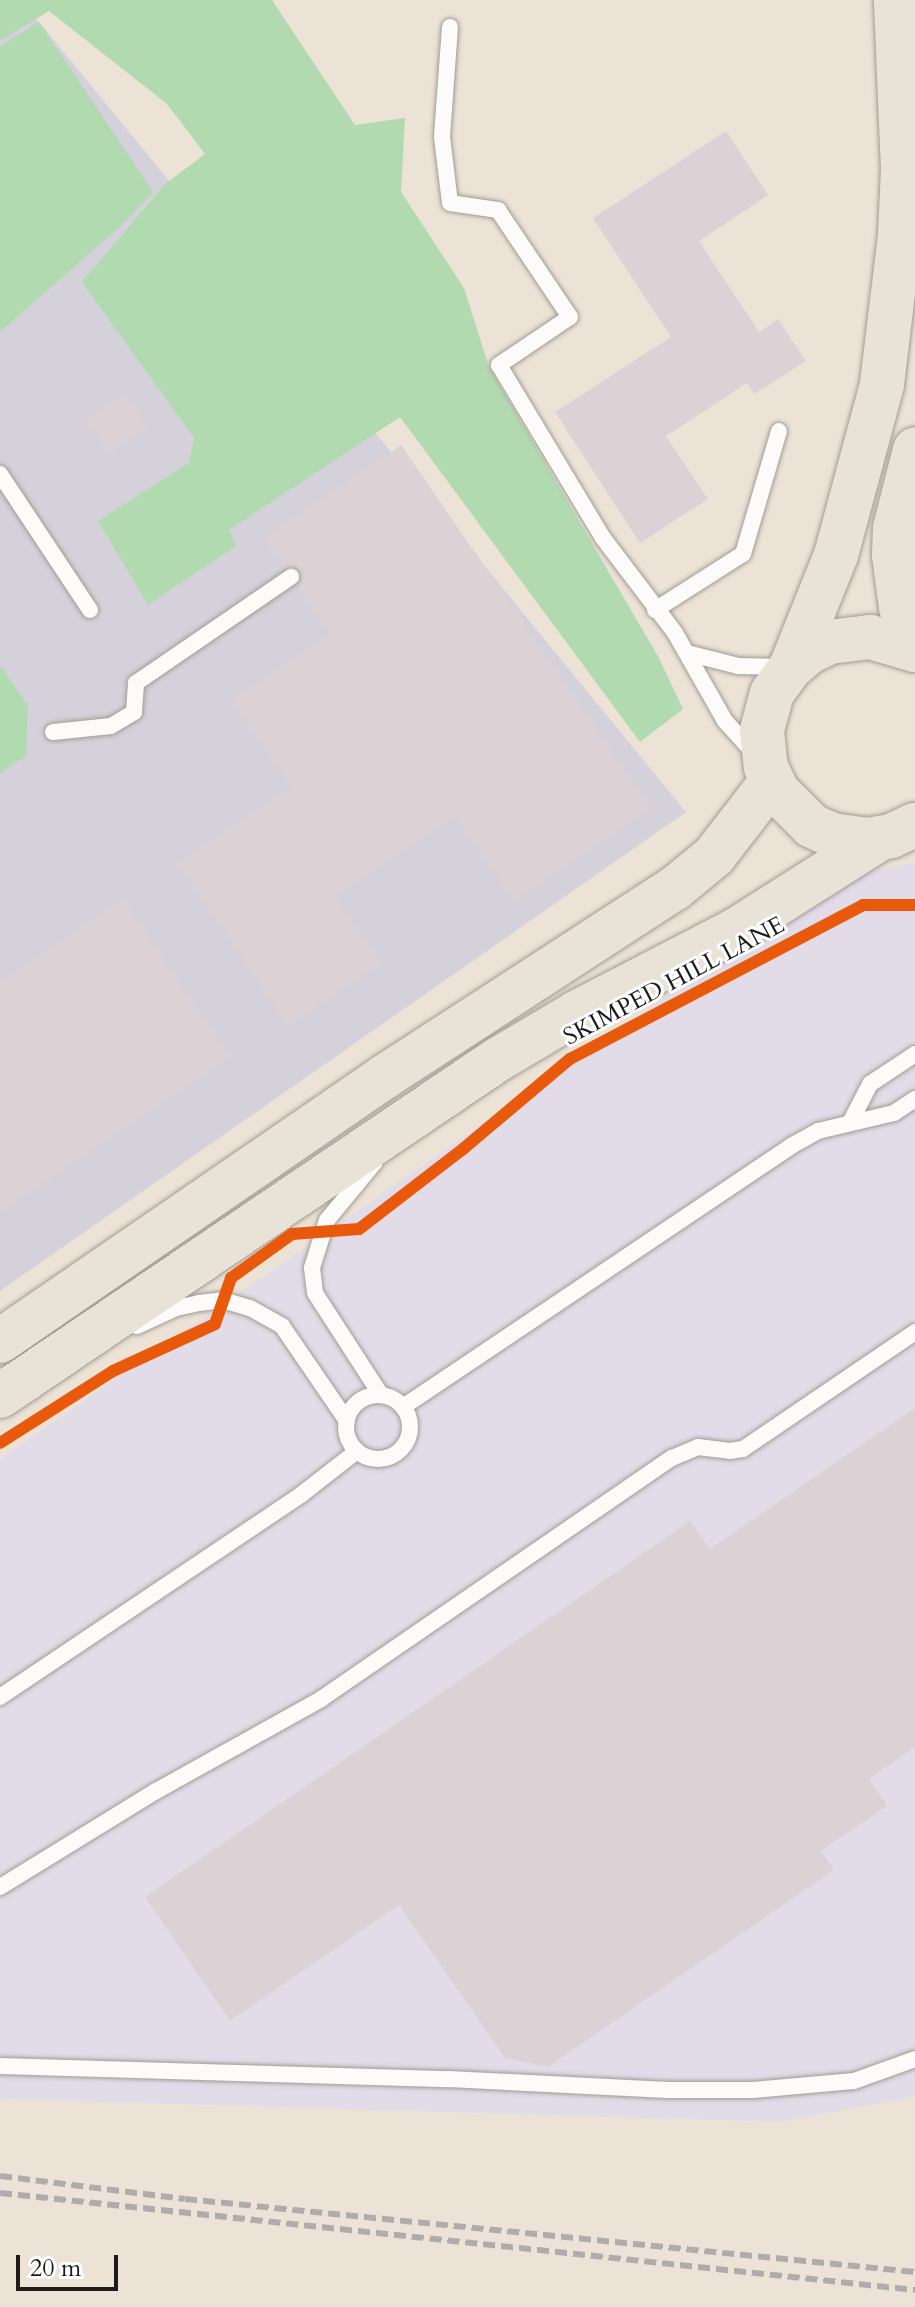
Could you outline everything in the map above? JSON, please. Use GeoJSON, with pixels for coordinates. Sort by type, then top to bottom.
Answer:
{"type":"FeatureCollection","features":[{"type":"Feature","properties":{"kind":"main road"},"geometry":{"type":"LineString","coordinates":[[896,0],[903,170],[900,235],[882,384],[836,555],[791,667],[766,709],[762,731],[769,774],[784,801],[812,826],[848,839],[898,832]]}},
{"type":"Feature","properties":{"kind":"main road"},"geometry":{"type":"LineString","coordinates":[[914,650],[901,607],[894,555],[895,528],[915,450]]}},
{"type":"Feature","properties":{"kind":"main road"},"geometry":{"type":"LineString","coordinates":[[791,667],[809,652],[851,637],[870,637],[914,650]]}},
{"type":"Feature","properties":{"kind":"main road"},"geometry":{"type":"LineString","coordinates":[[0,1341],[384,1077],[674,889],[714,856],[769,774]]}},
{"type":"Feature","properties":{"kind":"main road","name":"SKIMPED HILL LANE"},"geometry":{"type":"LineString","coordinates":[[0,1396],[417,1112],[576,1013],[736,930],[898,832]]}},
{"type":"Feature","properties":{"kind":"lane"},"geometry":{"type":"LineString","coordinates":[[450,27],[442,137],[450,203],[498,210],[570,317],[499,365],[603,538],[687,653],[725,721],[769,774]]}},
{"type":"Feature","properties":{"kind":"lane"},"geometry":{"type":"LineString","coordinates":[[655,610],[743,554],[779,431]]}},
{"type":"Feature","properties":{"kind":"lane"},"geometry":{"type":"LineString","coordinates":[[0,474],[90,610]]}},
{"type":"Feature","properties":{"kind":"lane"},"geometry":{"type":"LineString","coordinates":[[53,732],[111,726],[134,712],[136,683],[291,577]]}},
{"type":"Feature","properties":{"kind":"lane"},"geometry":{"type":"LineString","coordinates":[[687,653],[738,666],[791,667]]}},
{"type":"Feature","properties":{"kind":"lane"},"geometry":{"type":"LineString","coordinates":[[851,1121],[870,1084],[915,1054]]}},
{"type":"Feature","properties":{"kind":"lane"},"geometry":{"type":"LineString","coordinates":[[403,1407],[769,1159],[818,1131],[894,1113],[915,1099]]}},
{"type":"Feature","properties":{"kind":"lane"},"geometry":{"type":"LineString","coordinates":[[36,1371],[176,1308],[223,1300],[250,1308],[282,1326],[347,1421],[348,1438],[357,1451],[374,1459],[400,1450],[409,1434],[403,1407],[381,1395],[315,1293],[312,1268],[327,1220],[417,1112]]}},
{"type":"Feature","properties":{"kind":"lane"},"geometry":{"type":"LineString","coordinates":[[0,1887],[156,1791],[321,1699],[672,1458],[698,1447],[730,1451],[743,1449],[915,1332]]}},
{"type":"Feature","properties":{"kind":"lane"},"geometry":{"type":"LineString","coordinates":[[347,1421],[363,1399],[381,1395]]}},
{"type":"Feature","properties":{"kind":"lane"},"geometry":{"type":"LineString","coordinates":[[0,1697],[302,1494],[357,1451]]}},
{"type":"Feature","properties":{"kind":"lane"},"geometry":{"type":"LineString","coordinates":[[0,2066],[449,2079],[668,2090],[753,2090],[854,2081],[915,2059]]}},
{"type":"Feature","properties":{"kind":"shaded area"},"geometry":{"type":"Polygon","coordinates":[[[0,0],[21,0],[686,812],[0,1291],[0,0]]]}},
{"type":"Feature","properties":{"kind":"shaded area"},"geometry":{"type":"Polygon","coordinates":[[[915,862],[915,2097],[781,2122],[0,2099],[0,1459],[835,879],[915,862]]]}},
{"type":"Feature","properties":{"kind":"green space"},"geometry":{"type":"Polygon","coordinates":[[[0,0],[272,0],[355,125],[405,118],[401,192],[464,288],[489,367],[659,658],[683,709],[640,742],[400,417],[229,530],[236,546],[148,605],[98,521],[189,463],[194,438],[82,282],[165,184],[205,154],[167,104],[49,11],[0,41],[0,0]]]}},
{"type":"Feature","properties":{"kind":"green space"},"geometry":{"type":"Polygon","coordinates":[[[39,22],[153,192],[122,225],[0,332],[0,46],[39,22]]]}},
{"type":"Feature","properties":{"kind":"green space"},"geometry":{"type":"Polygon","coordinates":[[[0,665],[28,706],[26,756],[0,773],[0,665]]]}},
{"type":"Feature","properties":{"kind":"building"},"geometry":{"type":"Polygon","coordinates":[[[726,131],[768,195],[699,241],[759,332],[778,319],[806,361],[754,394],[747,383],[666,436],[708,499],[640,543],[555,412],[671,337],[593,218],[726,131]]]}},
{"type":"Feature","properties":{"kind":"building"},"geometry":{"type":"Polygon","coordinates":[[[124,393],[148,427],[109,454],[86,419],[124,393]]]}},
{"type":"Feature","properties":{"kind":"building"},"geometry":{"type":"Polygon","coordinates":[[[401,445],[651,808],[514,901],[455,816],[335,896],[381,963],[288,1026],[178,863],[291,787],[232,700],[330,634],[297,586],[301,581],[300,571],[295,567],[285,568],[264,538],[401,445]]]}},
{"type":"Feature","properties":{"kind":"building"},"geometry":{"type":"Polygon","coordinates":[[[123,899],[230,1057],[0,1212],[0,982],[123,899]]]}},
{"type":"Feature","properties":{"kind":"building"},"geometry":{"type":"Polygon","coordinates":[[[915,1408],[915,1747],[869,1779],[887,1806],[821,1851],[834,1870],[548,2067],[505,2058],[399,1905],[230,2021],[145,1897],[690,1521],[710,1549],[915,1408]]]}},
{"type":"Feature","properties":{"kind":"railway"},"geometry":{"type":"LineString","coordinates":[[0,2176],[185,2199],[915,2272]]}},
{"type":"Feature","properties":{"kind":"railway"},"geometry":{"type":"LineString","coordinates":[[0,2193],[915,2290]]}},
{"type":"Feature","properties":{"kind":"cycle path"},"geometry":{"type":"LineString","coordinates":[[0,1443],[113,1371],[215,1324],[231,1278],[292,1234],[359,1229],[463,1149],[570,1059],[863,905],[915,905]]}}]}
